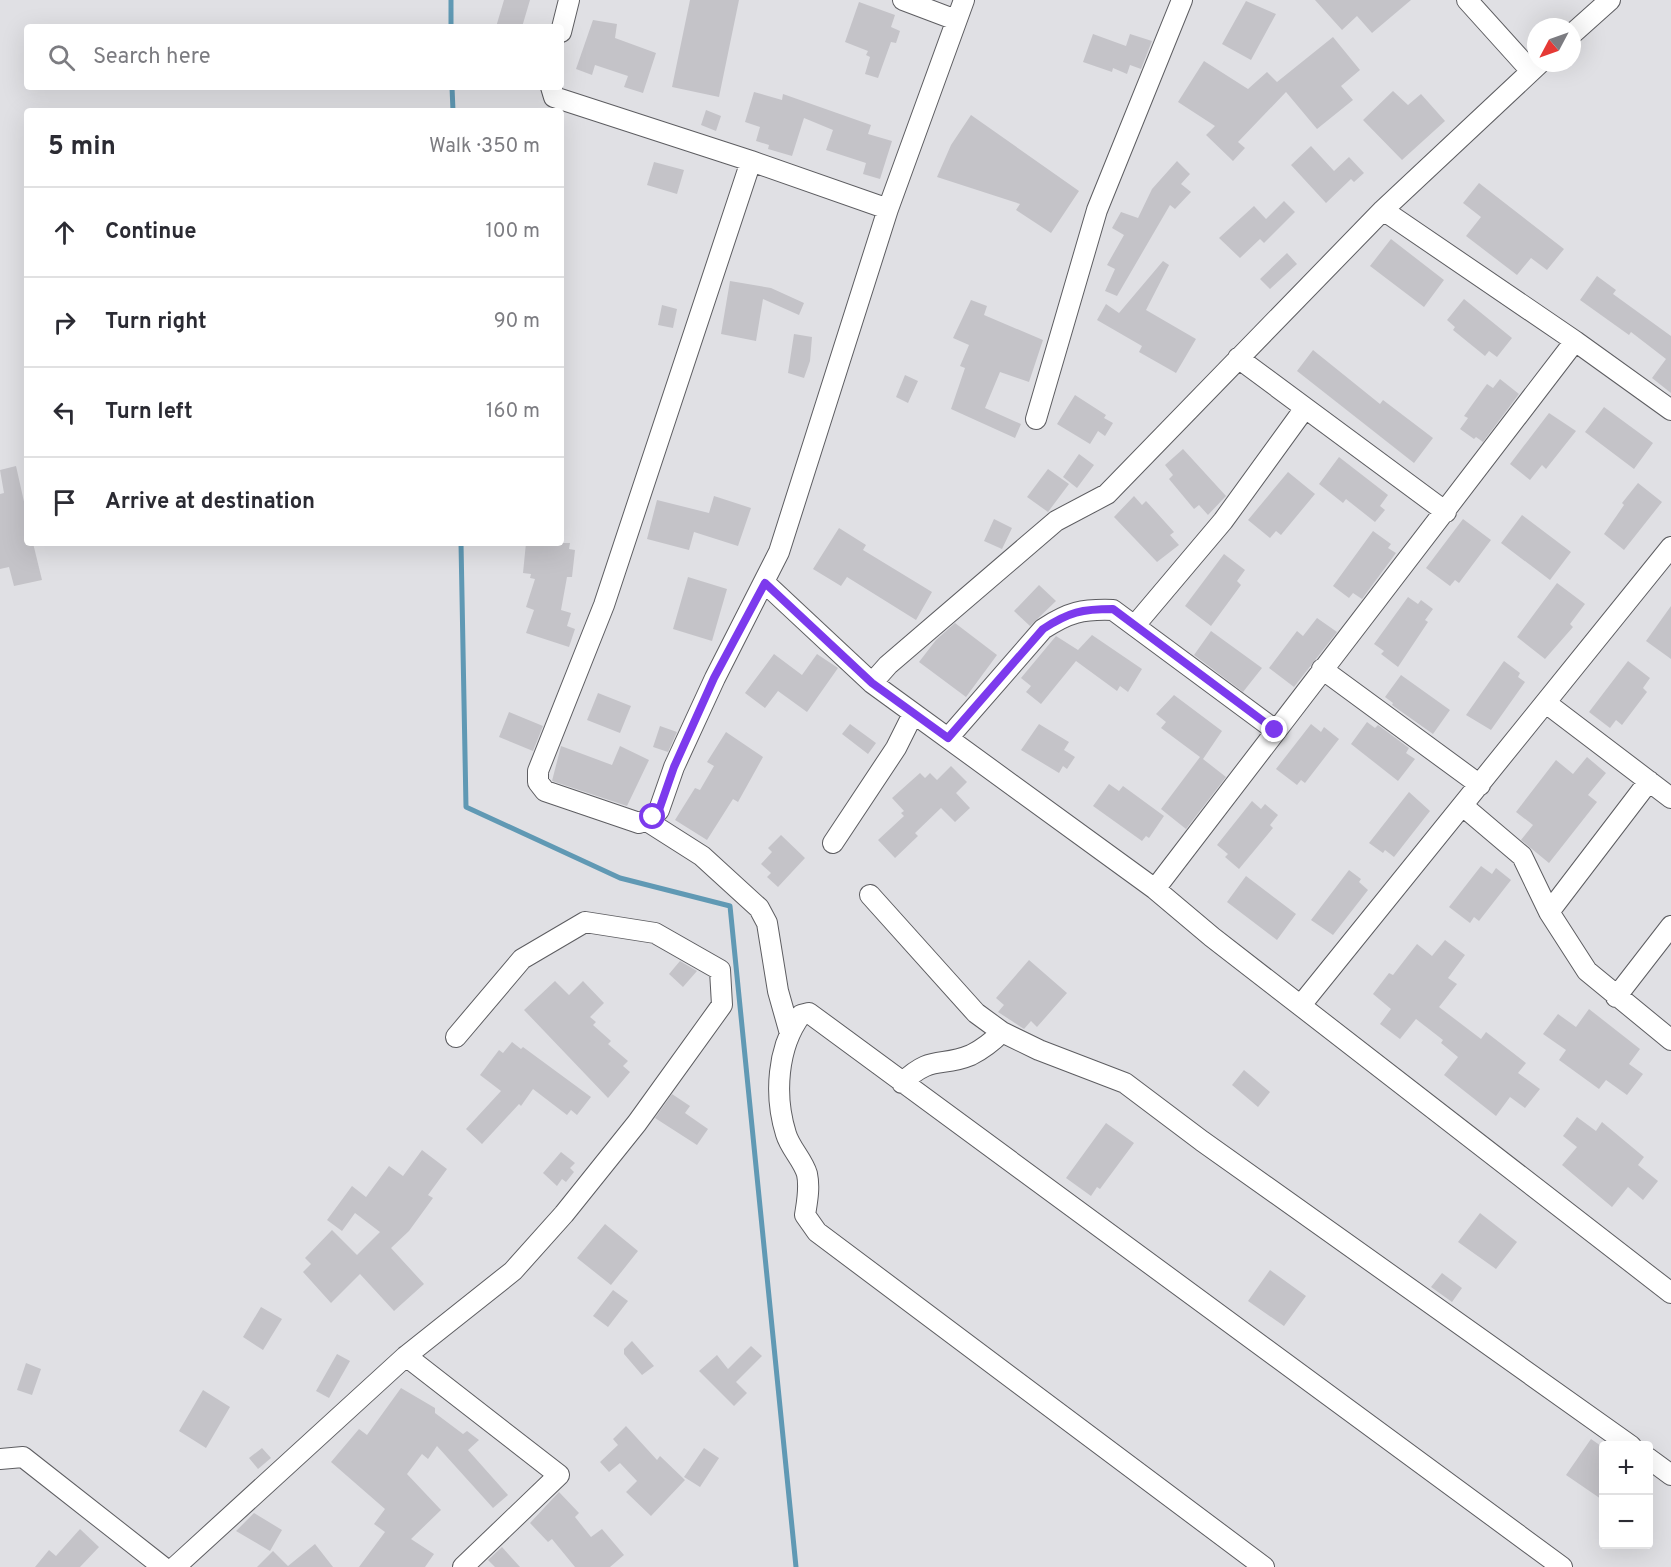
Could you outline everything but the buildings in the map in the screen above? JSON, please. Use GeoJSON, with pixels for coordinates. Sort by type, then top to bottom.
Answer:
{"type":"FeatureCollection","features":[{"type":"Feature","properties":{"kind":"street"},"geometry":{"type":"LineString","coordinates":[[563,24],[569,0]]}},
{"type":"Feature","properties":{"kind":"street"},"geometry":{"type":"LineString","coordinates":[[903,0],[957,20]]}},
{"type":"Feature","properties":{"kind":"street"},"geometry":{"type":"LineString","coordinates":[[751,161],[604,605],[538,771],[538,782],[545,791],[559,798],[639,823],[647,821],[659,810],[674,767],[714,678],[765,583],[784,536],[888,209],[964,0]]}},
{"type":"Feature","properties":{"kind":"street"},"geometry":{"type":"LineString","coordinates":[[1036,419],[1097,210],[1182,0]]}},
{"type":"Feature","properties":{"kind":"street"},"geometry":{"type":"LineString","coordinates":[[1467,0],[1527,58]]}},
{"type":"Feature","properties":{"kind":"street"},"geometry":{"type":"LineString","coordinates":[[1581,26],[1610,0]]}},
{"type":"Feature","properties":{"kind":"street"},"geometry":{"type":"LineString","coordinates":[[872,683],[888,665],[1056,521],[1107,494],[1383,210],[1531,72]]}},
{"type":"Feature","properties":{"kind":"street"},"geometry":{"type":"LineString","coordinates":[[552,90],[554,97],[751,161],[888,209]]}},
{"type":"Feature","properties":{"kind":"street"},"geometry":{"type":"LineString","coordinates":[[1383,210],[1575,341],[1671,411]]}},
{"type":"Feature","properties":{"kind":"street"},"geometry":{"type":"LineString","coordinates":[[1155,889],[1575,341]]}},
{"type":"Feature","properties":{"kind":"street"},"geometry":{"type":"LineString","coordinates":[[1238,358],[1446,512]]}},
{"type":"Feature","properties":{"kind":"street"},"geometry":{"type":"LineString","coordinates":[[1136,624],[1223,521],[1305,408]]}},
{"type":"Feature","properties":{"kind":"street"},"geometry":{"type":"LineString","coordinates":[[1301,1005],[1670,549]]}},
{"type":"Feature","properties":{"kind":"street"},"geometry":{"type":"LineString","coordinates":[[765,583],[872,683],[1155,889],[1212,938],[1671,1293]]}},
{"type":"Feature","properties":{"kind":"street"},"geometry":{"type":"LineString","coordinates":[[948,738],[1043,629],[1063,616],[1084,609],[1113,609],[1275,730]]}},
{"type":"Feature","properties":{"kind":"street"},"geometry":{"type":"LineString","coordinates":[[1322,669],[1480,785]]}},
{"type":"Feature","properties":{"kind":"street"},"geometry":{"type":"LineString","coordinates":[[1546,703],[1671,798]]}},
{"type":"Feature","properties":{"kind":"street"},"geometry":{"type":"LineString","coordinates":[[834,843],[896,748],[913,714]]}},
{"type":"Feature","properties":{"kind":"street"},"geometry":{"type":"LineString","coordinates":[[1549,912],[1649,780]]}},
{"type":"Feature","properties":{"kind":"street"},"geometry":{"type":"LineString","coordinates":[[1463,806],[1522,856],[1549,912],[1587,971],[1671,1040]]}},
{"type":"Feature","properties":{"kind":"street"},"geometry":{"type":"LineString","coordinates":[[647,821],[702,856],[759,909],[767,923],[778,991],[789,1030]]}},
{"type":"Feature","properties":{"kind":"street"},"geometry":{"type":"LineString","coordinates":[[870,895],[949,987],[976,1013],[1002,1032],[1039,1050],[1125,1083],[1211,1148],[1624,1441]]}},
{"type":"Feature","properties":{"kind":"street"},"geometry":{"type":"LineString","coordinates":[[175,1567],[406,1356],[513,1271],[564,1214],[670,1080],[722,1005],[720,970],[655,933],[585,922],[522,959],[456,1037]]}},
{"type":"Feature","properties":{"kind":"street"},"geometry":{"type":"LineString","coordinates":[[1616,997],[1671,926]]}},
{"type":"Feature","properties":{"kind":"street"},"geometry":{"type":"LineString","coordinates":[[1264,1567],[818,1232],[806,1215],[809,1187],[806,1172],[786,1135],[780,1106],[781,1062],[789,1030],[801,1014],[809,1013],[1562,1567]]}},
{"type":"Feature","properties":{"kind":"street"},"geometry":{"type":"LineString","coordinates":[[902,1083],[916,1069],[930,1062],[970,1055],[1002,1032]]}},
{"type":"Feature","properties":{"kind":"street"},"geometry":{"type":"LineString","coordinates":[[406,1356],[559,1475],[463,1567]]}},
{"type":"Feature","properties":{"kind":"street"},"geometry":{"type":"LineString","coordinates":[[0,1459],[23,1457],[163,1567]]}},
{"type":"Feature","properties":{"kind":"street"},"geometry":{"type":"LineString","coordinates":[[1653,1462],[1671,1475]]}},
{"type":"Feature","properties":{"kind":"waterway"},"geometry":{"type":"LineString","coordinates":[[451,0],[451,24]]}},
{"type":"Feature","properties":{"kind":"waterway"},"geometry":{"type":"LineString","coordinates":[[452,90],[453,108]]}},
{"type":"Feature","properties":{"kind":"waterway"},"geometry":{"type":"LineString","coordinates":[[461,546],[466,807],[620,878],[730,906],[796,1567]]}},
{"type":"Feature","properties":{"kind":"route"},"geometry":{"type":"LineString","coordinates":[[653,817],[659,810],[674,767],[714,678],[765,583],[872,683],[948,738],[1043,629],[1063,616],[1084,609],[1113,609],[1275,730]]}}]}
